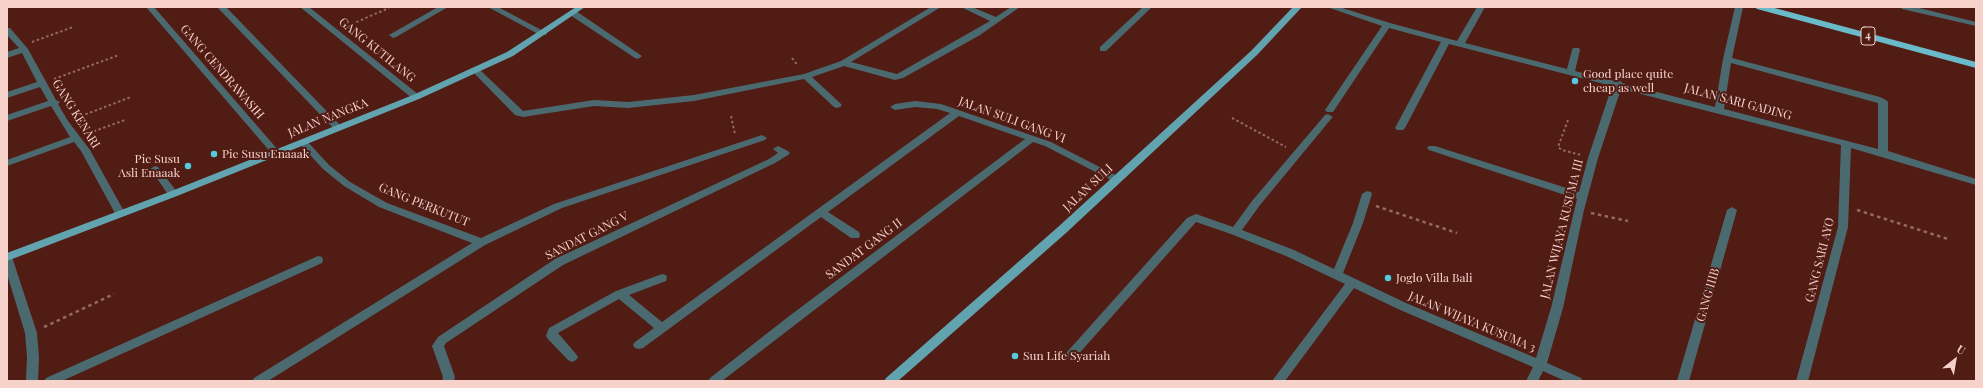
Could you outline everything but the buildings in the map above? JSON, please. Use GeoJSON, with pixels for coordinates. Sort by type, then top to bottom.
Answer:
{"type":"FeatureCollection","features":[{"type":"Feature","properties":{"kind":"highway","name":"4"},"geometry":{"type":"LineString","coordinates":[[1760,7],[1976,65]]}},
{"type":"Feature","properties":{"kind":"main road","name":"JALAN SULI"},"geometry":{"type":"LineString","coordinates":[[890,381],[1062,230],[1254,53],[1298,7]]}},
{"type":"Feature","properties":{"kind":"main road","name":"JALAN NANGKA"},"geometry":{"type":"LineString","coordinates":[[7,257],[173,194],[416,97],[510,54],[577,10]]}},
{"type":"Feature","properties":{"kind":"street","name":"GANG CENDRAWASIH"},"geometry":{"type":"LineString","coordinates":[[150,7],[276,153]]}},
{"type":"Feature","properties":{"kind":"street"},"geometry":{"type":"LineString","coordinates":[[221,7],[338,128]]}},
{"type":"Feature","properties":{"kind":"street","name":"GANG KUTILANG"},"geometry":{"type":"LineString","coordinates":[[304,7],[416,97]]}},
{"type":"Feature","properties":{"kind":"street"},"geometry":{"type":"LineString","coordinates":[[393,36],[444,7]]}},
{"type":"Feature","properties":{"kind":"street"},"geometry":{"type":"LineString","coordinates":[[492,7],[543,33]]}},
{"type":"Feature","properties":{"kind":"street"},"geometry":{"type":"LineString","coordinates":[[475,70],[518,113],[523,114],[594,103],[628,105],[694,98],[806,76],[844,64],[936,7]]}},
{"type":"Feature","properties":{"kind":"street"},"geometry":{"type":"LineString","coordinates":[[965,7],[996,20]]}},
{"type":"Feature","properties":{"kind":"street"},"geometry":{"type":"LineString","coordinates":[[844,64],[895,77],[900,76],[976,33],[1016,7]]}},
{"type":"Feature","properties":{"kind":"street"},"geometry":{"type":"LineString","coordinates":[[1103,50],[1148,7]]}},
{"type":"Feature","properties":{"kind":"street","name":"JALAN SARI GADING"},"geometry":{"type":"LineString","coordinates":[[1331,7],[1446,41],[1618,83],[1883,153],[1976,182]]}},
{"type":"Feature","properties":{"kind":"street"},"geometry":{"type":"LineString","coordinates":[[1460,44],[1481,7]]}},
{"type":"Feature","properties":{"kind":"street"},"geometry":{"type":"LineString","coordinates":[[1905,7],[1976,24]]}},
{"type":"Feature","properties":{"kind":"street"},"geometry":{"type":"LineString","coordinates":[[1719,110],[1727,59],[1739,8]]}},
{"type":"Feature","properties":{"kind":"street"},"geometry":{"type":"LineString","coordinates":[[577,10],[638,56]]}},
{"type":"Feature","properties":{"kind":"street"},"geometry":{"type":"LineString","coordinates":[[1234,231],[1329,113],[1388,25]]}},
{"type":"Feature","properties":{"kind":"street","name":"GANG KENARI"},"geometry":{"type":"LineString","coordinates":[[7,30],[23,48],[42,83],[55,102],[64,122],[85,150],[120,213]]}},
{"type":"Feature","properties":{"kind":"street"},"geometry":{"type":"LineString","coordinates":[[1400,128],[1446,41]]}},
{"type":"Feature","properties":{"kind":"street"},"geometry":{"type":"LineString","coordinates":[[7,55],[23,48]]}},
{"type":"Feature","properties":{"kind":"street"},"geometry":{"type":"LineString","coordinates":[[1571,71],[1576,50]]}},
{"type":"Feature","properties":{"kind":"street"},"geometry":{"type":"LineString","coordinates":[[1727,59],[1877,99],[1883,102],[1883,153]]}},
{"type":"Feature","properties":{"kind":"street"},"geometry":{"type":"LineString","coordinates":[[806,76],[837,105]]}},
{"type":"Feature","properties":{"kind":"street"},"geometry":{"type":"LineString","coordinates":[[7,95],[42,83]]}},
{"type":"Feature","properties":{"kind":"street","name":"JALAN WIJAYA KUSUMA III"},"geometry":{"type":"LineString","coordinates":[[1532,381],[1540,364],[1557,308],[1579,210],[1593,158],[1618,83]]}},
{"type":"Feature","properties":{"kind":"street"},"geometry":{"type":"LineString","coordinates":[[7,118],[55,102]]}},
{"type":"Feature","properties":{"kind":"street","name":"JALAN SULI GANG VI"},"geometry":{"type":"LineString","coordinates":[[895,107],[929,104],[1060,150],[1116,179]]}},
{"type":"Feature","properties":{"kind":"street"},"geometry":{"type":"LineString","coordinates":[[639,345],[956,113]]}},
{"type":"Feature","properties":{"kind":"street"},"geometry":{"type":"LineString","coordinates":[[7,163],[75,138]]}},
{"type":"Feature","properties":{"kind":"street"},"geometry":{"type":"LineString","coordinates":[[258,381],[482,242],[565,204],[762,138]]}},
{"type":"Feature","properties":{"kind":"street","name":"SANDAT GANG II"},"geometry":{"type":"LineString","coordinates":[[714,381],[1031,139]]}},
{"type":"Feature","properties":{"kind":"street","name":"GANG PERKUTUT"},"geometry":{"type":"LineString","coordinates":[[303,142],[326,167],[347,184],[383,204],[482,242]]}},
{"type":"Feature","properties":{"kind":"street","name":"GANG SARI AYO"},"geometry":{"type":"LineString","coordinates":[[1802,381],[1833,262],[1840,242],[1845,206],[1846,143]]}},
{"type":"Feature","properties":{"kind":"street"},"geometry":{"type":"LineString","coordinates":[[1432,148],[1583,197]]}},
{"type":"Feature","properties":{"kind":"street","name":"SANDAT GANG V"},"geometry":{"type":"LineString","coordinates":[[448,381],[449,377],[438,346],[442,340],[559,262],[772,161],[785,153],[778,149]]}},
{"type":"Feature","properties":{"kind":"street"},"geometry":{"type":"LineString","coordinates":[[155,169],[173,194]]}},
{"type":"Feature","properties":{"kind":"street"},"geometry":{"type":"LineString","coordinates":[[1337,274],[1366,198]]}},
{"type":"Feature","properties":{"kind":"street","name":"GANG IIIB"},"geometry":{"type":"LineString","coordinates":[[1683,381],[1732,210]]}},
{"type":"Feature","properties":{"kind":"street"},"geometry":{"type":"LineString","coordinates":[[820,212],[856,235]]}},
{"type":"Feature","properties":{"kind":"street","name":"JALAN WIJAYA KUSUMA 3"},"geometry":{"type":"LineString","coordinates":[[1071,355],[1191,220],[1201,218],[1337,274],[1402,306],[1540,364]]}},
{"type":"Feature","properties":{"kind":"street"},"geometry":{"type":"LineString","coordinates":[[7,257],[31,333],[33,357],[32,381]]}},
{"type":"Feature","properties":{"kind":"street"},"geometry":{"type":"LineString","coordinates":[[50,381],[318,260]]}},
{"type":"Feature","properties":{"kind":"street"},"geometry":{"type":"LineString","coordinates":[[572,357],[552,336],[553,331],[620,294],[662,278]]}},
{"type":"Feature","properties":{"kind":"street"},"geometry":{"type":"LineString","coordinates":[[1278,381],[1352,282]]}},
{"type":"Feature","properties":{"kind":"street"},"geometry":{"type":"LineString","coordinates":[[620,294],[662,329]]}},
{"type":"Feature","properties":{"kind":"street"},"geometry":{"type":"LineString","coordinates":[[1540,364],[1577,381]]}},
{"type":"Feature","properties":{"kind":"path"},"geometry":{"type":"LineString","coordinates":[[334,32],[389,8]]}},
{"type":"Feature","properties":{"kind":"path"},"geometry":{"type":"LineString","coordinates":[[23,48],[73,27]]}},
{"type":"Feature","properties":{"kind":"path"},"geometry":{"type":"LineString","coordinates":[[42,83],[120,54]]}},
{"type":"Feature","properties":{"kind":"path"},"geometry":{"type":"LineString","coordinates":[[64,122],[131,97]]}},
{"type":"Feature","properties":{"kind":"path"},"geometry":{"type":"LineString","coordinates":[[731,116],[738,145]]}},
{"type":"Feature","properties":{"kind":"path"},"geometry":{"type":"LineString","coordinates":[[1232,118],[1297,153]]}},
{"type":"Feature","properties":{"kind":"path"},"geometry":{"type":"LineString","coordinates":[[75,138],[125,120]]}},
{"type":"Feature","properties":{"kind":"path"},"geometry":{"type":"LineString","coordinates":[[1568,120],[1558,147],[1559,149],[1593,158]]}},
{"type":"Feature","properties":{"kind":"path"},"geometry":{"type":"LineString","coordinates":[[1366,198],[1457,233]]}},
{"type":"Feature","properties":{"kind":"path"},"geometry":{"type":"LineString","coordinates":[[1845,206],[1948,239]]}},
{"type":"Feature","properties":{"kind":"path"},"geometry":{"type":"LineString","coordinates":[[1579,210],[1628,221]]}},
{"type":"Feature","properties":{"kind":"path"},"geometry":{"type":"LineString","coordinates":[[31,333],[114,294]]}},
{"type":"Feature","properties":{"kind":"place","name":"Good place quite cheap as well"},"geometry":{"type":"Point","coordinates":[1575,81]}},
{"type":"Feature","properties":{"kind":"place","name":"Pie Susu Enaaak"},"geometry":{"type":"Point","coordinates":[214,154]}},
{"type":"Feature","properties":{"kind":"place","name":"Pie Susu Asli Enaaak"},"geometry":{"type":"Point","coordinates":[188,166]}},
{"type":"Feature","properties":{"kind":"place","name":"Joglo Villa Bali"},"geometry":{"type":"Point","coordinates":[1388,278]}},
{"type":"Feature","properties":{"kind":"place","name":"Sun Life Syariah"},"geometry":{"type":"Point","coordinates":[1015,356]}}]}
